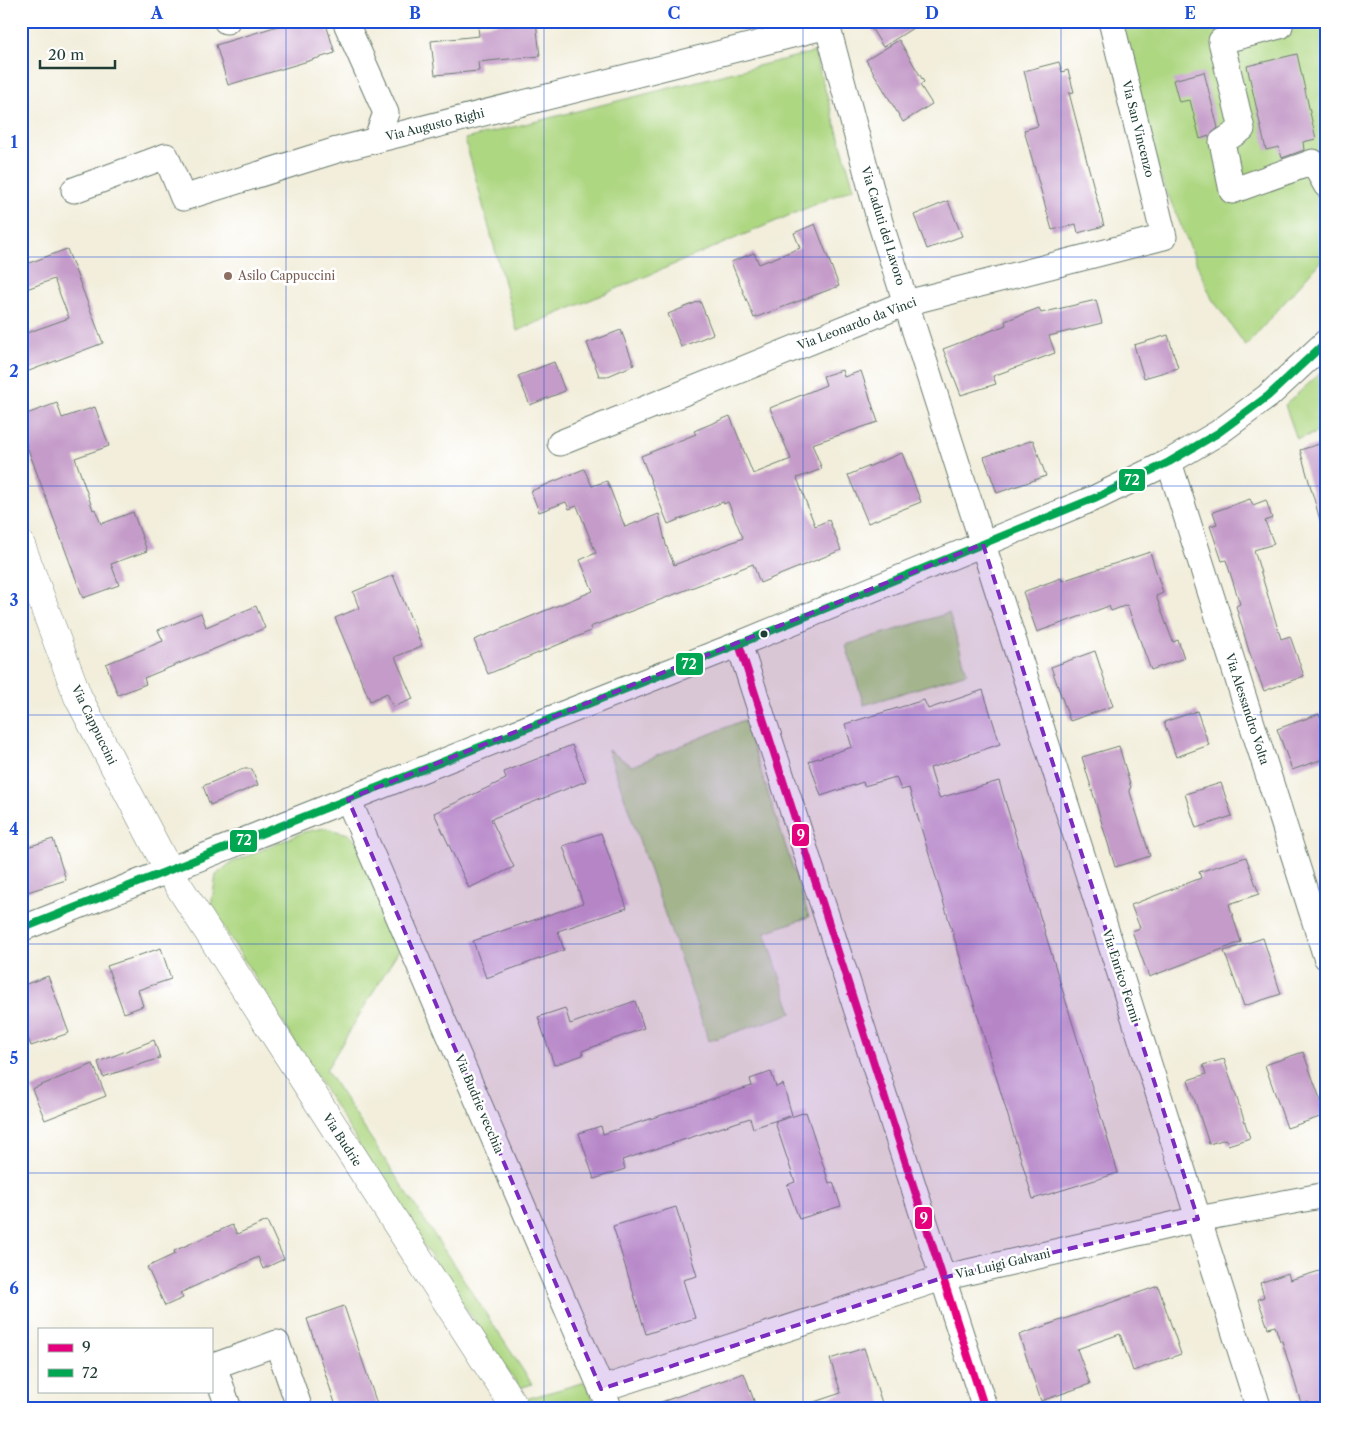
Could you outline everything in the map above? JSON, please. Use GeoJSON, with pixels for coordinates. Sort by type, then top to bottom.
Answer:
{"type":"FeatureCollection","features":[{"type":"Feature","properties":{"kind":"main road","name":"Via Cappuccini"},"geometry":{"type":"LineString","coordinates":[[21,545],[78,697],[169,871]]}},
{"type":"Feature","properties":{"kind":"main road","name":"Via Budrie"},"geometry":{"type":"LineString","coordinates":[[169,871],[516,1409]]}},
{"type":"Feature","properties":{"kind":"street"},"geometry":{"type":"LineString","coordinates":[[344,21],[386,113],[376,140]]}},
{"type":"Feature","properties":{"kind":"street","name":"Via San Vincenzo"},"geometry":{"type":"LineString","coordinates":[[1111,21],[1164,237]]}},
{"type":"Feature","properties":{"kind":"street"},"geometry":{"type":"LineString","coordinates":[[1281,21],[1280,26],[1221,41],[1242,129],[1222,142],[1232,191],[1313,162],[1326,185]]}},
{"type":"Feature","properties":{"kind":"street","name":"Via Augusto Righi"},"geometry":{"type":"LineString","coordinates":[[74,190],[166,156],[183,198],[337,150],[827,24]]}},
{"type":"Feature","properties":{"kind":"street","name":"Via Caduti del Lavoro"},"geometry":{"type":"LineString","coordinates":[[827,24],[880,222],[983,544]]}},
{"type":"Feature","properties":{"kind":"street","name":"Via Leonardo da Vinci"},"geometry":{"type":"LineString","coordinates":[[560,443],[906,303],[1164,237]]}},
{"type":"Feature","properties":{"kind":"street"},"geometry":{"type":"LineString","coordinates":[[21,929],[739,644],[1097,496],[1169,462],[1218,433],[1268,396],[1326,342]]}},
{"type":"Feature","properties":{"kind":"street","name":"Via Alessandro Volta"},"geometry":{"type":"LineString","coordinates":[[1169,462],[1326,957]]}},
{"type":"Feature","properties":{"kind":"street","name":"Via Enrico Fermi"},"geometry":{"type":"LineString","coordinates":[[983,544],[1259,1409]]}},
{"type":"Feature","properties":{"kind":"street"},"geometry":{"type":"LineString","coordinates":[[739,644],[985,1409]]}},
{"type":"Feature","properties":{"kind":"street","name":"Via Budrie vecchia"},"geometry":{"type":"LineString","coordinates":[[348,799],[606,1399]]}},
{"type":"Feature","properties":{"kind":"street","name":"Via Luigi Galvani"},"geometry":{"type":"LineString","coordinates":[[606,1399],[942,1278],[1198,1219],[1326,1196]]}},
{"type":"Feature","properties":{"kind":"street"},"geometry":{"type":"LineString","coordinates":[[229,1409],[214,1366],[277,1343],[300,1409]]}},
{"type":"Feature","properties":{"kind":"highlighted area"},"geometry":{"type":"Polygon","coordinates":[[[983,544],[1198,1219],[942,1278],[601,1389],[348,799],[983,544]]]}},
{"type":"Feature","properties":{"kind":"green space"},"geometry":{"type":"Polygon","coordinates":[[[1106,21],[1326,21],[1326,255],[1246,346],[1212,299],[1122,86],[1106,21]]]}},
{"type":"Feature","properties":{"kind":"green space"},"geometry":{"type":"Polygon","coordinates":[[[814,52],[854,188],[517,331],[465,139],[814,52]]]}},
{"type":"Feature","properties":{"kind":"green space"},"geometry":{"type":"Polygon","coordinates":[[[1326,368],[1326,430],[1297,439],[1285,405],[1326,368]]]}},
{"type":"Feature","properties":{"kind":"green space"},"geometry":{"type":"Polygon","coordinates":[[[949,613],[967,673],[864,705],[846,645],[949,613]]]}},
{"type":"Feature","properties":{"kind":"green space"},"geometry":{"type":"Polygon","coordinates":[[[744,720],[809,917],[765,932],[792,1013],[709,1041],[608,750],[632,766],[744,720]]]}},
{"type":"Feature","properties":{"kind":"green space"},"geometry":{"type":"Polygon","coordinates":[[[324,828],[349,834],[360,845],[403,943],[326,1070],[532,1384],[520,1388],[405,1218],[211,907],[216,875],[229,864],[304,832],[324,828]]]}},
{"type":"Feature","properties":{"kind":"green space"},"geometry":{"type":"Polygon","coordinates":[[[585,1382],[598,1409],[532,1409],[526,1399],[585,1382]]]}},
{"type":"Feature","properties":{"kind":"building"},"geometry":{"type":"Polygon","coordinates":[[[294,21],[325,21],[335,53],[228,85],[216,45],[294,21]]]}},
{"type":"Feature","properties":{"kind":"building"},"geometry":{"type":"Polygon","coordinates":[[[536,21],[540,56],[478,62],[479,71],[435,75],[431,41],[479,36],[478,26],[536,21]]]}},
{"type":"Feature","properties":{"kind":"building"},"geometry":{"type":"Polygon","coordinates":[[[867,21],[924,21],[883,47],[867,21]]]}},
{"type":"Feature","properties":{"kind":"building"},"geometry":{"type":"Polygon","coordinates":[[[899,40],[924,82],[920,85],[932,104],[903,122],[866,60],[899,40]]]}},
{"type":"Feature","properties":{"kind":"building"},"geometry":{"type":"Polygon","coordinates":[[[1297,54],[1316,139],[1303,142],[1304,150],[1282,158],[1279,147],[1266,150],[1247,66],[1297,54]]]}},
{"type":"Feature","properties":{"kind":"building"},"geometry":{"type":"Polygon","coordinates":[[[1059,62],[1062,72],[1068,70],[1074,92],[1069,93],[1104,226],[1078,233],[1076,224],[1052,230],[1024,130],[1038,126],[1024,71],[1059,62]]]}},
{"type":"Feature","properties":{"kind":"building"},"geometry":{"type":"Polygon","coordinates":[[[1204,72],[1218,128],[1209,136],[1200,139],[1190,100],[1179,102],[1173,80],[1204,72]]]}},
{"type":"Feature","properties":{"kind":"building"},"geometry":{"type":"Polygon","coordinates":[[[948,201],[962,236],[927,249],[914,215],[948,201]]]}},
{"type":"Feature","properties":{"kind":"building"},"geometry":{"type":"Polygon","coordinates":[[[815,224],[839,286],[754,318],[731,262],[754,253],[759,264],[800,248],[794,233],[815,224]]]}},
{"type":"Feature","properties":{"kind":"building"},"geometry":{"type":"Polygon","coordinates":[[[67,249],[103,343],[21,374],[21,335],[69,318],[54,279],[21,291],[21,266],[67,249]]]}},
{"type":"Feature","properties":{"kind":"building"},"geometry":{"type":"Polygon","coordinates":[[[1096,300],[1102,323],[1049,336],[1055,353],[993,376],[996,384],[961,395],[943,349],[1006,325],[1005,321],[1039,308],[1041,313],[1096,300]]]}},
{"type":"Feature","properties":{"kind":"building"},"geometry":{"type":"Polygon","coordinates":[[[700,301],[713,334],[681,347],[668,314],[700,301]]]}},
{"type":"Feature","properties":{"kind":"building"},"geometry":{"type":"Polygon","coordinates":[[[621,330],[634,365],[608,376],[599,376],[587,343],[621,330]]]}},
{"type":"Feature","properties":{"kind":"building"},"geometry":{"type":"Polygon","coordinates":[[[1168,335],[1178,368],[1144,378],[1134,345],[1168,335]]]}},
{"type":"Feature","properties":{"kind":"building"},"geometry":{"type":"Polygon","coordinates":[[[554,362],[565,391],[530,405],[518,376],[554,362]]]}},
{"type":"Feature","properties":{"kind":"building"},"geometry":{"type":"Polygon","coordinates":[[[842,370],[844,377],[861,371],[878,422],[812,444],[822,469],[797,478],[815,526],[829,520],[841,550],[760,583],[753,564],[590,627],[591,631],[488,674],[474,640],[593,591],[580,560],[596,553],[577,506],[569,509],[566,502],[539,512],[531,491],[584,469],[592,486],[607,481],[625,527],[659,514],[666,545],[674,565],[743,538],[728,502],[724,504],[723,502],[668,524],[641,456],[696,434],[694,431],[730,416],[753,474],[791,459],[770,408],[826,385],[823,376],[842,370]]]}},
{"type":"Feature","properties":{"kind":"building"},"geometry":{"type":"Polygon","coordinates":[[[57,403],[62,418],[95,407],[109,446],[75,458],[93,510],[95,509],[101,524],[133,512],[147,551],[111,564],[119,585],[83,598],[21,430],[21,416],[57,403]]]}},
{"type":"Feature","properties":{"kind":"building"},"geometry":{"type":"Polygon","coordinates":[[[1033,440],[1046,476],[997,493],[984,457],[1033,440]]]}},
{"type":"Feature","properties":{"kind":"building"},"geometry":{"type":"Polygon","coordinates":[[[1326,442],[1326,519],[1320,520],[1300,450],[1326,442]]]}},
{"type":"Feature","properties":{"kind":"building"},"geometry":{"type":"Polygon","coordinates":[[[902,453],[921,502],[868,523],[848,475],[902,453]]]}},
{"type":"Feature","properties":{"kind":"building"},"geometry":{"type":"Polygon","coordinates":[[[1250,499],[1253,505],[1266,500],[1272,518],[1265,521],[1274,544],[1254,550],[1281,639],[1290,636],[1304,676],[1264,691],[1249,651],[1236,606],[1240,604],[1226,560],[1222,561],[1210,526],[1217,524],[1213,512],[1250,499]]]}},
{"type":"Feature","properties":{"kind":"building"},"geometry":{"type":"Polygon","coordinates":[[[1150,552],[1163,593],[1156,596],[1173,642],[1178,640],[1184,658],[1151,670],[1127,605],[1111,611],[1109,606],[1037,632],[1023,592],[1061,578],[1062,581],[1150,552]]]}},
{"type":"Feature","properties":{"kind":"building"},"geometry":{"type":"Polygon","coordinates":[[[393,575],[422,646],[395,657],[413,699],[393,707],[387,693],[370,701],[335,618],[359,608],[353,592],[393,575]]]}},
{"type":"Feature","properties":{"kind":"building"},"geometry":{"type":"Polygon","coordinates":[[[256,606],[265,628],[144,678],[146,684],[118,695],[106,664],[163,641],[158,630],[201,613],[206,627],[256,606]]]}},
{"type":"Feature","properties":{"kind":"building"},"geometry":{"type":"Polygon","coordinates":[[[1095,651],[1113,706],[1070,721],[1051,667],[1095,651]]]}},
{"type":"Feature","properties":{"kind":"building"},"geometry":{"type":"Polygon","coordinates":[[[983,690],[1000,744],[930,768],[939,798],[999,781],[1118,1173],[1033,1199],[909,788],[901,790],[896,777],[864,786],[863,782],[821,796],[809,761],[852,747],[845,724],[924,700],[928,709],[983,690]]]}},
{"type":"Feature","properties":{"kind":"building"},"geometry":{"type":"Polygon","coordinates":[[[1197,711],[1209,745],[1176,757],[1164,722],[1197,711]]]}},
{"type":"Feature","properties":{"kind":"building"},"geometry":{"type":"Polygon","coordinates":[[[1319,714],[1326,733],[1326,758],[1292,770],[1277,729],[1319,714]]]}},
{"type":"Feature","properties":{"kind":"building"},"geometry":{"type":"Polygon","coordinates":[[[572,745],[586,781],[491,819],[514,867],[469,888],[434,813],[506,779],[504,772],[572,745]]]}},
{"type":"Feature","properties":{"kind":"building"},"geometry":{"type":"Polygon","coordinates":[[[1119,746],[1131,788],[1129,789],[1150,856],[1115,867],[1082,757],[1119,746]]]}},
{"type":"Feature","properties":{"kind":"building"},"geometry":{"type":"Polygon","coordinates":[[[243,769],[252,769],[258,785],[210,805],[203,786],[243,769]]]}},
{"type":"Feature","properties":{"kind":"building"},"geometry":{"type":"Polygon","coordinates":[[[1221,783],[1232,816],[1196,828],[1185,794],[1221,783]]]}},
{"type":"Feature","properties":{"kind":"building"},"geometry":{"type":"Polygon","coordinates":[[[601,833],[627,908],[558,931],[564,950],[486,978],[473,941],[583,903],[563,846],[601,833]]]}},
{"type":"Feature","properties":{"kind":"building"},"geometry":{"type":"Polygon","coordinates":[[[53,839],[66,880],[21,894],[21,849],[53,839]]]}},
{"type":"Feature","properties":{"kind":"building"},"geometry":{"type":"Polygon","coordinates":[[[1246,857],[1259,894],[1229,904],[1241,942],[1149,977],[1132,931],[1140,928],[1131,905],[1201,878],[1199,872],[1246,857]]]}},
{"type":"Feature","properties":{"kind":"building"},"geometry":{"type":"Polygon","coordinates":[[[1263,938],[1281,994],[1244,1006],[1224,951],[1263,938]]]}},
{"type":"Feature","properties":{"kind":"building"},"geometry":{"type":"Polygon","coordinates":[[[161,948],[171,979],[138,990],[143,1006],[124,1013],[107,966],[161,948]]]}},
{"type":"Feature","properties":{"kind":"building"},"geometry":{"type":"Polygon","coordinates":[[[48,976],[69,1033],[31,1046],[21,1020],[21,986],[48,976]]]}},
{"type":"Feature","properties":{"kind":"building"},"geometry":{"type":"Polygon","coordinates":[[[635,1001],[644,1028],[582,1051],[583,1055],[554,1065],[538,1017],[565,1008],[570,1024],[635,1001]]]}},
{"type":"Feature","properties":{"kind":"building"},"geometry":{"type":"Polygon","coordinates":[[[154,1040],[160,1058],[103,1077],[98,1062],[154,1040]]]}},
{"type":"Feature","properties":{"kind":"building"},"geometry":{"type":"Polygon","coordinates":[[[1303,1052],[1326,1115],[1287,1128],[1265,1065],[1303,1052]]]}},
{"type":"Feature","properties":{"kind":"building"},"geometry":{"type":"Polygon","coordinates":[[[1224,1059],[1250,1138],[1228,1145],[1226,1139],[1209,1144],[1188,1080],[1206,1074],[1203,1065],[1224,1059]]]}},
{"type":"Feature","properties":{"kind":"building"},"geometry":{"type":"Polygon","coordinates":[[[93,1064],[106,1096],[45,1120],[32,1089],[93,1064]]]}},
{"type":"Feature","properties":{"kind":"building"},"geometry":{"type":"Polygon","coordinates":[[[771,1072],[776,1087],[783,1084],[792,1115],[753,1128],[750,1118],[622,1160],[625,1169],[594,1179],[579,1133],[601,1126],[603,1134],[752,1086],[750,1079],[771,1072]]]}},
{"type":"Feature","properties":{"kind":"building"},"geometry":{"type":"Polygon","coordinates":[[[806,1112],[829,1183],[833,1182],[841,1206],[799,1219],[787,1185],[795,1182],[775,1122],[806,1112]]]}},
{"type":"Feature","properties":{"kind":"building"},"geometry":{"type":"Polygon","coordinates":[[[676,1207],[697,1276],[683,1280],[695,1318],[646,1334],[613,1226],[676,1207]]]}},
{"type":"Feature","properties":{"kind":"building"},"geometry":{"type":"Polygon","coordinates":[[[267,1221],[284,1259],[263,1269],[258,1257],[180,1293],[183,1298],[165,1306],[147,1267],[175,1254],[174,1251],[232,1225],[237,1234],[267,1221]]]}},
{"type":"Feature","properties":{"kind":"building"},"geometry":{"type":"Polygon","coordinates":[[[1326,1269],[1326,1409],[1310,1409],[1308,1401],[1301,1403],[1282,1341],[1280,1341],[1275,1326],[1268,1328],[1258,1299],[1264,1297],[1260,1283],[1288,1273],[1290,1280],[1326,1269]]]}},
{"type":"Feature","properties":{"kind":"building"},"geometry":{"type":"Polygon","coordinates":[[[1158,1286],[1181,1354],[1133,1371],[1120,1334],[1077,1349],[1090,1384],[1041,1401],[1019,1335],[1158,1286]]]}},
{"type":"Feature","properties":{"kind":"building"},"geometry":{"type":"Polygon","coordinates":[[[344,1306],[377,1404],[362,1409],[337,1409],[307,1319],[344,1306]]]}},
{"type":"Feature","properties":{"kind":"building"},"geometry":{"type":"Polygon","coordinates":[[[864,1348],[884,1409],[806,1409],[805,1405],[841,1393],[830,1359],[864,1348]]]}},
{"type":"Feature","properties":{"kind":"building"},"geometry":{"type":"Polygon","coordinates":[[[744,1373],[757,1409],[650,1409],[650,1406],[744,1373]]]}},
{"type":"Feature","properties":{"kind":"transit line","name":"72"},"geometry":{"type":"LineString","coordinates":[[21,929],[739,644],[1097,497],[1169,462],[1218,433],[1268,396],[1326,342]]}},
{"type":"Feature","properties":{"kind":"transit line","name":"9"},"geometry":{"type":"LineString","coordinates":[[739,644],[985,1409]]}},
{"type":"Feature","properties":{"kind":"place","name":"Asilo Cappuccini"},"geometry":{"type":"Point","coordinates":[228,276]}}]}
